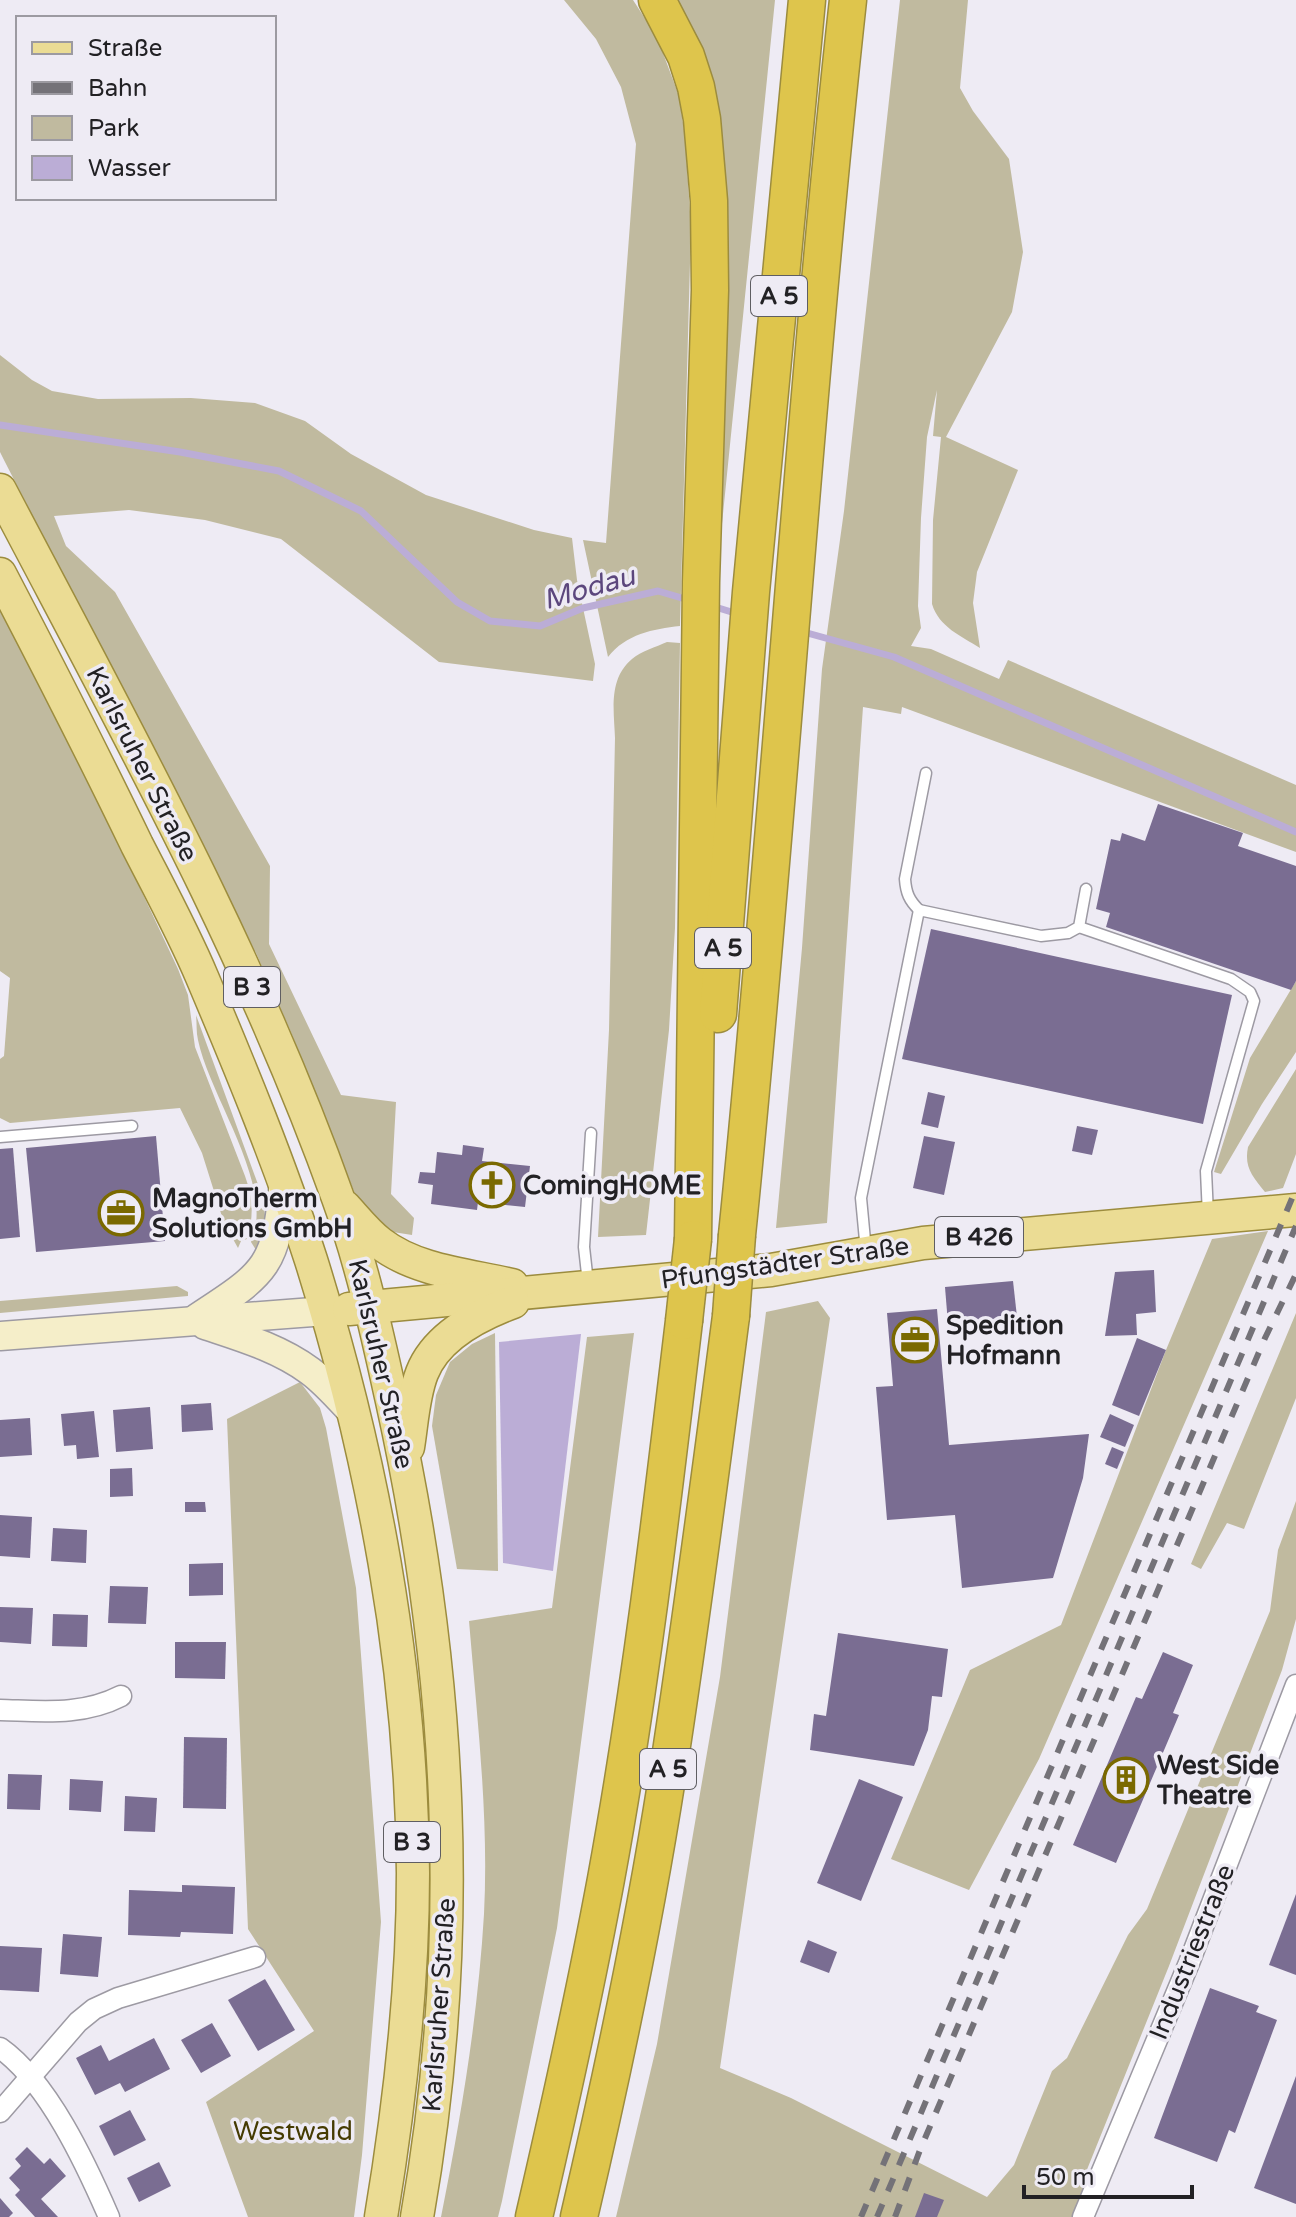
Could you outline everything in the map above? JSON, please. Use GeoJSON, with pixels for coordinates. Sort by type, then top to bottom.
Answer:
{"type":"FeatureCollection","features":[{"type":"Feature","properties":{"kind":"highway"},"geometry":{"type":"LineString","coordinates":[[657,0],[673,27],[693,77],[706,151],[710,290],[701,582],[693,1239]]}},
{"type":"Feature","properties":{"kind":"highway","name":"A 5"},"geometry":{"type":"LineString","coordinates":[[534,2217],[567,2071],[619,1803],[662,1508],[713,1063],[751,592],[807,0]]}},
{"type":"Feature","properties":{"kind":"highway","name":"A 5"},"geometry":{"type":"LineString","coordinates":[[579,2217],[607,2098],[667,1780],[731,1316],[824,223],[848,0]]}},
{"type":"Feature","properties":{"kind":"main road","name":"Karlsruher Straße"},"geometry":{"type":"LineString","coordinates":[[0,490],[151,778],[268,1021],[340,1202],[370,1307],[406,1463],[435,1648],[447,1817],[448,1889],[441,2030],[433,2115],[417,2217]]}},
{"type":"Feature","properties":{"kind":"main road","name":"Karlsruher Straße"},"geometry":{"type":"LineString","coordinates":[[0,574],[201,973],[284,1181],[326,1311],[378,1527],[389,1585],[407,1728],[413,1887],[408,2017],[381,2217]]}},
{"type":"Feature","properties":{"kind":"main road"},"geometry":{"type":"LineString","coordinates":[[193,1321],[239,1291],[266,1263],[274,1249],[279,1229],[284,1181]]}},
{"type":"Feature","properties":{"kind":"main road","name":"B 426"},"geometry":{"type":"LineString","coordinates":[[340,1202],[370,1234],[393,1252],[427,1266],[542,1291]]}},
{"type":"Feature","properties":{"kind":"main road","name":"Pfungstädter Straße"},"geometry":{"type":"LineString","coordinates":[[370,1307],[771,1270],[967,1239],[1296,1210]]}},
{"type":"Feature","properties":{"kind":"main road"},"geometry":{"type":"LineString","coordinates":[[406,1463],[419,1386],[430,1357],[451,1336],[480,1317],[542,1291]]}},
{"type":"Feature","properties":{"kind":"main road","name":"B 426"},"geometry":{"type":"LineString","coordinates":[[326,1311],[370,1307]]}},
{"type":"Feature","properties":{"kind":"main road"},"geometry":{"type":"LineString","coordinates":[[0,1336],[326,1311]]}},
{"type":"Feature","properties":{"kind":"main road"},"geometry":{"type":"LineString","coordinates":[[193,1321],[265,1346],[298,1362],[351,1411]]}},
{"type":"Feature","properties":{"kind":"street","name":"Industriestraße"},"geometry":{"type":"LineString","coordinates":[[1083,2217],[1189,1963],[1296,1685]]}},
{"type":"Feature","properties":{"kind":"street"},"geometry":{"type":"LineString","coordinates":[[0,1710],[74,1711],[97,1707],[121,1696]]}},
{"type":"Feature","properties":{"kind":"street"},"geometry":{"type":"LineString","coordinates":[[0,2112],[78,2022],[94,2009],[118,1998],[255,1957]]}},
{"type":"Feature","properties":{"kind":"street"},"geometry":{"type":"LineString","coordinates":[[0,2048],[29,2077],[72,2140],[109,2217]]}},
{"type":"Feature","properties":{"kind":"lane"},"geometry":{"type":"LineString","coordinates":[[926,773],[905,879],[910,901],[919,910],[1041,936],[1068,933],[1079,927],[1231,979],[1250,992],[1254,1001],[1206,1171],[1208,1217]]}},
{"type":"Feature","properties":{"kind":"lane"},"geometry":{"type":"LineString","coordinates":[[1079,927],[1086,889]]}},
{"type":"Feature","properties":{"kind":"lane"},"geometry":{"type":"LineString","coordinates":[[866,1253],[861,1198],[919,910]]}},
{"type":"Feature","properties":{"kind":"lane"},"geometry":{"type":"LineString","coordinates":[[0,1137],[132,1126]]}},
{"type":"Feature","properties":{"kind":"lane"},"geometry":{"type":"LineString","coordinates":[[588,1288],[584,1247],[591,1133]]}},
{"type":"Feature","properties":{"kind":"green space"},"geometry":{"type":"Polygon","coordinates":[[[564,0],[633,0],[657,37],[679,96],[685,136],[691,227],[680,626],[650,631],[632,638],[608,657],[583,540],[606,543],[636,144],[621,87],[596,39],[564,0]]]}},
{"type":"Feature","properties":{"kind":"green space"},"geometry":{"type":"Polygon","coordinates":[[[670,0],[775,0],[716,583],[718,182],[670,0]]]}},
{"type":"Feature","properties":{"kind":"green space"},"geometry":{"type":"Polygon","coordinates":[[[900,0],[968,0],[960,88],[1009,159],[1023,252],[1012,312],[946,437],[1018,470],[977,572],[973,603],[980,648],[945,625],[932,604],[933,520],[941,437],[933,436],[937,390],[927,437],[921,518],[918,606],[921,628],[911,646],[931,649],[999,679],[1008,660],[1296,785],[1296,852],[902,707],[901,714],[863,707],[827,1223],[776,1228],[802,948],[822,669],[844,511],[900,0]]]}},
{"type":"Feature","properties":{"kind":"green space"},"geometry":{"type":"Polygon","coordinates":[[[0,355],[52,391],[98,399],[191,398],[255,403],[305,421],[351,454],[426,495],[534,530],[572,538],[577,580],[595,664],[593,681],[439,662],[281,539],[205,520],[129,510],[54,516],[66,546],[115,592],[270,866],[269,944],[341,1095],[396,1102],[391,1194],[414,1218],[412,1235],[393,1232],[387,1236],[361,1209],[291,1032],[256,953],[0,452],[0,355]]]}},
{"type":"Feature","properties":{"kind":"green space"},"geometry":{"type":"Polygon","coordinates":[[[0,609],[87,775],[188,995],[195,1047],[250,1192],[252,1215],[249,1231],[247,1239],[241,1241],[238,1248],[224,1223],[202,1153],[180,1108],[10,1123],[0,1118],[0,1059],[4,1056],[10,978],[0,971],[0,609]]]}},
{"type":"Feature","properties":{"kind":"green space"},"geometry":{"type":"Polygon","coordinates":[[[667,642],[680,643],[675,928],[669,1030],[646,1235],[598,1237],[609,1030],[614,696],[624,667],[644,651],[667,642]]]}},
{"type":"Feature","properties":{"kind":"green space"},"geometry":{"type":"Polygon","coordinates":[[[1296,981],[1296,1052],[1221,1174],[1214,1172],[1250,1058],[1296,981]]]}},
{"type":"Feature","properties":{"kind":"green space"},"geometry":{"type":"Polygon","coordinates":[[[196,1015],[263,1198],[267,1233],[256,1250],[251,1242],[256,1220],[255,1195],[238,1142],[205,1063],[197,1037],[196,1015]]]}},
{"type":"Feature","properties":{"kind":"green space"},"geometry":{"type":"Polygon","coordinates":[[[1296,1069],[1296,1154],[1283,1188],[1265,1192],[1250,1171],[1248,1147],[1296,1069]]]}},
{"type":"Feature","properties":{"kind":"green space"},"geometry":{"type":"Polygon","coordinates":[[[1268,1231],[1039,1759],[969,1890],[891,1859],[970,1670],[1061,1625],[1166,1350],[1212,1239],[1268,1231]]]}},
{"type":"Feature","properties":{"kind":"green space"},"geometry":{"type":"Polygon","coordinates":[[[177,1286],[188,1292],[188,1296],[0,1313],[0,1301],[177,1286]]]}},
{"type":"Feature","properties":{"kind":"green space"},"geometry":{"type":"Polygon","coordinates":[[[818,1301],[830,1318],[720,2068],[791,2098],[987,2197],[1014,2165],[1052,2071],[1067,2058],[1128,1935],[1147,1909],[1270,1611],[1278,1550],[1296,1501],[1296,1619],[1282,1670],[1169,1966],[1082,2182],[1086,2184],[1072,2217],[616,2217],[657,2044],[720,1677],[766,1312],[818,1301]]]}},
{"type":"Feature","properties":{"kind":"green space"},"geometry":{"type":"Polygon","coordinates":[[[1296,1313],[1296,1398],[1244,1529],[1227,1523],[1201,1569],[1191,1564],[1296,1313]]]}},
{"type":"Feature","properties":{"kind":"green space"},"geometry":{"type":"Polygon","coordinates":[[[495,1333],[498,1571],[457,1569],[432,1426],[436,1395],[450,1362],[472,1344],[495,1333]]]}},
{"type":"Feature","properties":{"kind":"green space"},"geometry":{"type":"Polygon","coordinates":[[[634,1333],[557,1928],[502,2201],[498,2217],[441,2217],[468,2066],[484,1914],[484,1804],[469,1621],[552,1608],[587,1337],[634,1333]]]}},
{"type":"Feature","properties":{"kind":"green space","name":"Westwald"},"geometry":{"type":"Polygon","coordinates":[[[300,1382],[320,1408],[326,1428],[356,1588],[381,1922],[354,2217],[248,2217],[206,2102],[314,2031],[248,1929],[227,1419],[300,1382]]]}},
{"type":"Feature","properties":{"kind":"water"},"geometry":{"type":"Polygon","coordinates":[[[581,1334],[553,1571],[503,1563],[499,1342],[581,1334]]]}},
{"type":"Feature","properties":{"kind":"building"},"geometry":{"type":"Polygon","coordinates":[[[1158,804],[1243,833],[1238,846],[1296,866],[1296,981],[1291,990],[1106,927],[1110,913],[1096,909],[1111,839],[1120,841],[1122,833],[1145,841],[1158,804]]]}},
{"type":"Feature","properties":{"kind":"building"},"geometry":{"type":"Polygon","coordinates":[[[931,929],[1232,995],[1203,1124],[902,1059],[931,929]]]}},
{"type":"Feature","properties":{"kind":"building"},"geometry":{"type":"Polygon","coordinates":[[[928,1092],[945,1096],[938,1128],[921,1124],[928,1092]]]}},
{"type":"Feature","properties":{"kind":"building"},"geometry":{"type":"Polygon","coordinates":[[[1077,1126],[1098,1130],[1092,1155],[1072,1151],[1077,1126]]]}},
{"type":"Feature","properties":{"kind":"building"},"geometry":{"type":"Polygon","coordinates":[[[156,1136],[165,1241],[36,1252],[26,1148],[156,1136]]]}},
{"type":"Feature","properties":{"kind":"building"},"geometry":{"type":"Polygon","coordinates":[[[924,1136],[955,1142],[944,1195],[913,1188],[924,1136]]]}},
{"type":"Feature","properties":{"kind":"building"},"geometry":{"type":"Polygon","coordinates":[[[463,1145],[484,1148],[482,1161],[530,1166],[525,1207],[478,1202],[477,1210],[431,1204],[433,1185],[418,1183],[420,1172],[435,1173],[437,1152],[462,1155],[463,1145]]]}},
{"type":"Feature","properties":{"kind":"building"},"geometry":{"type":"Polygon","coordinates":[[[13,1148],[20,1237],[0,1239],[0,1149],[13,1148]]]}},
{"type":"Feature","properties":{"kind":"building"},"geometry":{"type":"Polygon","coordinates":[[[1154,1270],[1156,1312],[1136,1314],[1137,1335],[1105,1336],[1115,1272],[1154,1270]]]}},
{"type":"Feature","properties":{"kind":"building"},"geometry":{"type":"Polygon","coordinates":[[[1013,1281],[1017,1317],[948,1324],[945,1287],[1013,1281]]]}},
{"type":"Feature","properties":{"kind":"building"},"geometry":{"type":"Polygon","coordinates":[[[937,1309],[949,1445],[1089,1434],[1083,1478],[1053,1578],[962,1588],[955,1515],[887,1520],[876,1387],[893,1386],[887,1313],[937,1309]]]}},
{"type":"Feature","properties":{"kind":"building"},"geometry":{"type":"Polygon","coordinates":[[[1137,1338],[1166,1350],[1139,1416],[1112,1405],[1137,1338]]]}},
{"type":"Feature","properties":{"kind":"building"},"geometry":{"type":"Polygon","coordinates":[[[211,1403],[213,1430],[182,1432],[181,1405],[211,1403]]]}},
{"type":"Feature","properties":{"kind":"building"},"geometry":{"type":"Polygon","coordinates":[[[150,1407],[153,1449],[116,1452],[113,1410],[150,1407]]]}},
{"type":"Feature","properties":{"kind":"building"},"geometry":{"type":"Polygon","coordinates":[[[94,1411],[99,1457],[77,1459],[76,1445],[64,1446],[61,1414],[94,1411]]]}},
{"type":"Feature","properties":{"kind":"building"},"geometry":{"type":"Polygon","coordinates":[[[1110,1414],[1134,1425],[1125,1447],[1100,1437],[1110,1414]]]}},
{"type":"Feature","properties":{"kind":"building"},"geometry":{"type":"Polygon","coordinates":[[[30,1418],[32,1455],[0,1457],[0,1420],[30,1418]]]}},
{"type":"Feature","properties":{"kind":"building"},"geometry":{"type":"Polygon","coordinates":[[[1112,1447],[1124,1452],[1117,1469],[1105,1464],[1112,1447]]]}},
{"type":"Feature","properties":{"kind":"building"},"geometry":{"type":"Polygon","coordinates":[[[132,1468],[133,1496],[110,1497],[110,1469],[132,1468]]]}},
{"type":"Feature","properties":{"kind":"building"},"geometry":{"type":"Polygon","coordinates":[[[185,1502],[205,1502],[206,1512],[185,1512],[185,1502]]]}},
{"type":"Feature","properties":{"kind":"building"},"geometry":{"type":"Polygon","coordinates":[[[0,1515],[32,1517],[30,1558],[0,1556],[0,1515]]]}},
{"type":"Feature","properties":{"kind":"building"},"geometry":{"type":"Polygon","coordinates":[[[53,1528],[87,1530],[86,1563],[51,1561],[53,1528]]]}},
{"type":"Feature","properties":{"kind":"building"},"geometry":{"type":"Polygon","coordinates":[[[223,1563],[223,1595],[189,1596],[189,1564],[223,1563]]]}},
{"type":"Feature","properties":{"kind":"building"},"geometry":{"type":"Polygon","coordinates":[[[110,1586],[148,1587],[146,1624],[108,1623],[110,1586]]]}},
{"type":"Feature","properties":{"kind":"building"},"geometry":{"type":"Polygon","coordinates":[[[0,1607],[33,1608],[31,1644],[0,1642],[0,1607]]]}},
{"type":"Feature","properties":{"kind":"building"},"geometry":{"type":"Polygon","coordinates":[[[53,1614],[88,1615],[87,1647],[52,1646],[53,1614]]]}},
{"type":"Feature","properties":{"kind":"building"},"geometry":{"type":"Polygon","coordinates":[[[838,1633],[948,1649],[942,1697],[932,1696],[928,1730],[914,1766],[810,1750],[814,1714],[826,1716],[838,1633]]]}},
{"type":"Feature","properties":{"kind":"building"},"geometry":{"type":"Polygon","coordinates":[[[175,1642],[226,1642],[225,1679],[175,1678],[175,1642]]]}},
{"type":"Feature","properties":{"kind":"building","name":"West Side Theatre"},"geometry":{"type":"Polygon","coordinates":[[[1163,1652],[1193,1665],[1173,1713],[1179,1715],[1116,1863],[1073,1845],[1136,1697],[1142,1699],[1163,1652]]]}},
{"type":"Feature","properties":{"kind":"building"},"geometry":{"type":"Polygon","coordinates":[[[184,1737],[227,1738],[226,1809],[183,1808],[184,1737]]]}},
{"type":"Feature","properties":{"kind":"building"},"geometry":{"type":"Polygon","coordinates":[[[8,1774],[42,1775],[40,1810],[7,1809],[8,1774]]]}},
{"type":"Feature","properties":{"kind":"building"},"geometry":{"type":"Polygon","coordinates":[[[70,1779],[103,1781],[101,1812],[69,1810],[70,1779]]]}},
{"type":"Feature","properties":{"kind":"building"},"geometry":{"type":"Polygon","coordinates":[[[859,1779],[903,1797],[861,1901],[817,1883],[859,1779]]]}},
{"type":"Feature","properties":{"kind":"building"},"geometry":{"type":"Polygon","coordinates":[[[125,1796],[157,1798],[155,1832],[124,1831],[125,1796]]]}},
{"type":"Feature","properties":{"kind":"building"},"geometry":{"type":"Polygon","coordinates":[[[182,1885],[235,1887],[233,1934],[181,1932],[180,1937],[128,1935],[129,1890],[182,1892],[182,1885]]]}},
{"type":"Feature","properties":{"kind":"building"},"geometry":{"type":"Polygon","coordinates":[[[1296,1894],[1296,1975],[1269,1965],[1296,1894]]]}},
{"type":"Feature","properties":{"kind":"building"},"geometry":{"type":"Polygon","coordinates":[[[63,1934],[102,1937],[98,1977],[60,1974],[63,1934]]]}},
{"type":"Feature","properties":{"kind":"building"},"geometry":{"type":"Polygon","coordinates":[[[808,1940],[837,1952],[829,1973],[800,1962],[808,1940]]]}},
{"type":"Feature","properties":{"kind":"building"},"geometry":{"type":"Polygon","coordinates":[[[0,1946],[42,1948],[39,1992],[0,1990],[0,1946]]]}},
{"type":"Feature","properties":{"kind":"building"},"geometry":{"type":"Polygon","coordinates":[[[265,1979],[295,2030],[258,2051],[228,2000],[265,1979]]]}},
{"type":"Feature","properties":{"kind":"building"},"geometry":{"type":"Polygon","coordinates":[[[1210,1988],[1259,2006],[1256,2012],[1277,2020],[1235,2133],[1229,2130],[1217,2162],[1154,2138],[1210,1988]]]}},
{"type":"Feature","properties":{"kind":"building"},"geometry":{"type":"Polygon","coordinates":[[[212,2023],[231,2056],[201,2073],[181,2040],[212,2023]]]}},
{"type":"Feature","properties":{"kind":"building"},"geometry":{"type":"Polygon","coordinates":[[[154,2038],[170,2069],[125,2092],[120,2083],[95,2095],[76,2058],[101,2045],[109,2061],[154,2038]]]}},
{"type":"Feature","properties":{"kind":"building"},"geometry":{"type":"Polygon","coordinates":[[[1296,2076],[1296,2204],[1254,2188],[1296,2076]]]}},
{"type":"Feature","properties":{"kind":"building"},"geometry":{"type":"Polygon","coordinates":[[[130,2110],[146,2140],[114,2156],[99,2126],[130,2110]]]}},
{"type":"Feature","properties":{"kind":"building"},"geometry":{"type":"Polygon","coordinates":[[[27,2147],[44,2164],[50,2158],[66,2176],[41,2199],[58,2217],[35,2217],[15,2195],[20,2190],[9,2178],[21,2166],[15,2159],[27,2147]]]}},
{"type":"Feature","properties":{"kind":"building"},"geometry":{"type":"Polygon","coordinates":[[[159,2162],[171,2186],[139,2202],[127,2178],[159,2162]]]}},
{"type":"Feature","properties":{"kind":"building"},"geometry":{"type":"Polygon","coordinates":[[[924,2193],[944,2200],[937,2217],[915,2217],[924,2193]]]}},
{"type":"Feature","properties":{"kind":"building"},"geometry":{"type":"Polygon","coordinates":[[[0,2198],[13,2213],[9,2217],[0,2217],[0,2198]]]}},
{"type":"Feature","properties":{"kind":"waterway","name":"Modau"},"geometry":{"type":"LineString","coordinates":[[0,425],[180,452],[279,471],[361,511],[457,602],[490,621],[540,626],[583,608],[658,591],[692,601]]}},
{"type":"Feature","properties":{"kind":"waterway","name":"Modau"},"geometry":{"type":"LineString","coordinates":[[712,606],[738,614]]}},
{"type":"Feature","properties":{"kind":"waterway","name":"Modau"},"geometry":{"type":"LineString","coordinates":[[800,631],[894,657],[1296,832]]}},
{"type":"Feature","properties":{"kind":"railway"},"geometry":{"type":"LineString","coordinates":[[861,2217],[1296,1189]]}},
{"type":"Feature","properties":{"kind":"railway"},"geometry":{"type":"LineString","coordinates":[[877,2217],[1296,1226]]}},
{"type":"Feature","properties":{"kind":"railway"},"geometry":{"type":"LineString","coordinates":[[895,2217],[920,2150],[1265,1338],[1296,1274]]}},
{"type":"Feature","properties":{"kind":"place","name":"ComingHOME"},"geometry":{"type":"Point","coordinates":[492,1185]}},
{"type":"Feature","properties":{"kind":"place","name":"MagnoTherm Solutions GmbH"},"geometry":{"type":"Point","coordinates":[121,1213]}},
{"type":"Feature","properties":{"kind":"place","name":"Spedition Hofmann"},"geometry":{"type":"Point","coordinates":[915,1340]}},
{"type":"Feature","properties":{"kind":"place","name":"West Side Theatre"},"geometry":{"type":"Point","coordinates":[1126,1780]}}]}
